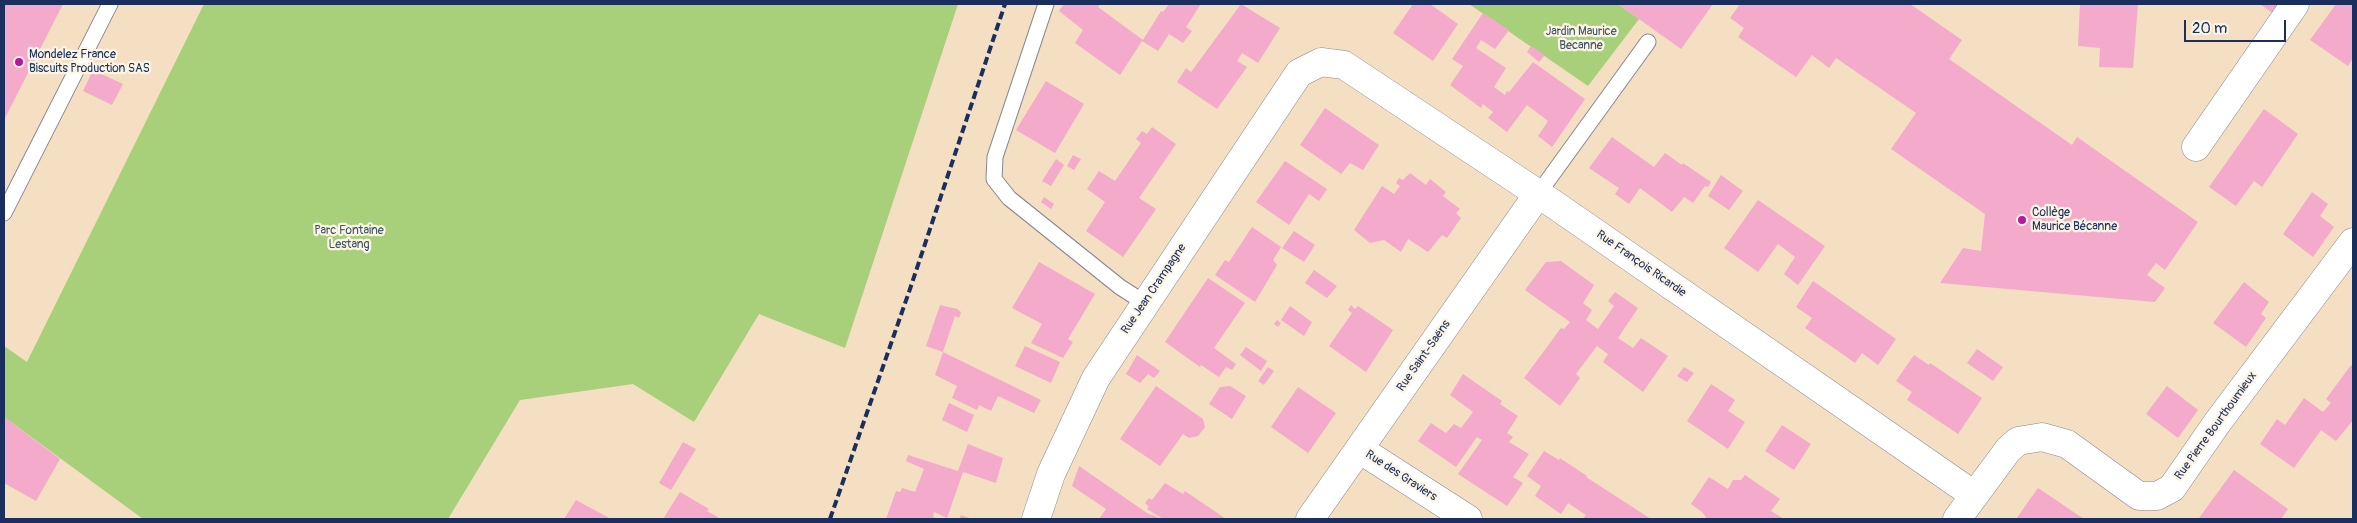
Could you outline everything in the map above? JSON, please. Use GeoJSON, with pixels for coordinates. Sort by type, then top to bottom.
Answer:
{"type":"FeatureCollection","features":[{"type":"Feature","properties":{"kind":"street"},"geometry":{"type":"LineString","coordinates":[[2196,148],[2295,4]]}},
{"type":"Feature","properties":{"kind":"street","name":"Rue François Ricardie"},"geometry":{"type":"LineString","coordinates":[[1299,73],[1321,62],[1344,65],[1538,194],[1974,495]]}},
{"type":"Feature","properties":{"kind":"street","name":"Rue Jean Crampagne"},"geometry":{"type":"LineString","coordinates":[[1036,519],[1051,474],[1096,378],[1299,73]]}},
{"type":"Feature","properties":{"kind":"street","name":"Rue Saint-Saëns"},"geometry":{"type":"LineString","coordinates":[[1310,519],[1538,194]]}},
{"type":"Feature","properties":{"kind":"street","name":"Rue Pierre Bourthoumieux"},"geometry":{"type":"LineString","coordinates":[[1957,519],[2018,441],[2042,438],[2067,444],[2139,496],[2157,496],[2172,488],[2217,423],[2353,242]]}},
{"type":"Feature","properties":{"kind":"street","name":"Rue des Graviers"},"geometry":{"type":"LineString","coordinates":[[1359,449],[1468,519]]}},
{"type":"Feature","properties":{"kind":"lane"},"geometry":{"type":"LineString","coordinates":[[4,212],[110,4]]}},
{"type":"Feature","properties":{"kind":"lane"},"geometry":{"type":"LineString","coordinates":[[1046,4],[995,157],[994,179],[1009,198],[1120,287],[1145,303]]}},
{"type":"Feature","properties":{"kind":"lane"},"geometry":{"type":"LineString","coordinates":[[1538,194],[1648,42]]}},
{"type":"Feature","properties":{"kind":"green space","name":"Parc Fontaine Lestang"},"geometry":{"type":"Polygon","coordinates":[[[204,4],[958,4],[845,348],[759,314],[694,422],[633,384],[520,400],[448,519],[143,519],[4,417],[4,346],[27,362],[204,4]]]}},
{"type":"Feature","properties":{"kind":"green space","name":"Jardin Maurice Becanne"},"geometry":{"type":"Polygon","coordinates":[[[1469,4],[1618,4],[1639,19],[1588,86],[1469,4]]]}},
{"type":"Feature","properties":{"kind":"building","name":"Mondelez France Biscuits Production SAS"},"geometry":{"type":"Polygon","coordinates":[[[4,4],[63,4],[4,120],[4,4]]]}},
{"type":"Feature","properties":{"kind":"building"},"geometry":{"type":"Polygon","coordinates":[[[1064,4],[1100,4],[1098,7],[1143,40],[1161,11],[1163,12],[1169,4],[1201,4],[1186,27],[1192,31],[1183,43],[1169,34],[1158,51],[1142,41],[1120,75],[1075,43],[1083,30],[1059,11],[1064,4]]]}},
{"type":"Feature","properties":{"kind":"building"},"geometry":{"type":"Polygon","coordinates":[[[1241,4],[1280,28],[1258,63],[1242,53],[1237,61],[1247,67],[1217,109],[1177,82],[1186,68],[1191,72],[1241,4]]]}},
{"type":"Feature","properties":{"kind":"building"},"geometry":{"type":"Polygon","coordinates":[[[1413,4],[1430,4],[1458,24],[1433,61],[1393,33],[1413,4]]]}},
{"type":"Feature","properties":{"kind":"building"},"geometry":{"type":"Polygon","coordinates":[[[1618,4],[1713,4],[1681,49],[1618,4]]]}},
{"type":"Feature","properties":{"kind":"building"},"geometry":{"type":"Polygon","coordinates":[[[1740,4],[1910,4],[1962,40],[1949,59],[2072,145],[2077,137],[2198,222],[2165,270],[2156,263],[2147,275],[2165,288],[2155,302],[1940,283],[1963,248],[1981,251],[1985,214],[1891,149],[1916,113],[1836,58],[1829,68],[1812,55],[1796,77],[1738,37],[1744,28],[1730,18],[1740,4]]]}},
{"type":"Feature","properties":{"kind":"building"},"geometry":{"type":"Polygon","coordinates":[[[2080,4],[2138,4],[2133,68],[2099,67],[2100,48],[2078,46],[2080,4]]]}},
{"type":"Feature","properties":{"kind":"building"},"geometry":{"type":"Polygon","coordinates":[[[2260,4],[2282,4],[2274,14],[2260,4]]]}},
{"type":"Feature","properties":{"kind":"building"},"geometry":{"type":"Polygon","coordinates":[[[2336,4],[2353,4],[2353,58],[2348,66],[2310,40],[2336,4]]]}},
{"type":"Feature","properties":{"kind":"building"},"geometry":{"type":"Polygon","coordinates":[[[1483,13],[1509,30],[1495,49],[1481,40],[1476,48],[1506,68],[1494,87],[1505,95],[1533,62],[1585,99],[1552,147],[1538,136],[1548,121],[1527,105],[1507,132],[1488,118],[1493,112],[1483,104],[1481,108],[1450,85],[1463,66],[1452,59],[1483,13]]]}},
{"type":"Feature","properties":{"kind":"building"},"geometry":{"type":"Polygon","coordinates":[[[1531,46],[1545,55],[1539,62],[1527,52],[1531,46]]]}},
{"type":"Feature","properties":{"kind":"building"},"geometry":{"type":"Polygon","coordinates":[[[93,70],[123,84],[112,105],[83,91],[93,70]]]}},
{"type":"Feature","properties":{"kind":"building"},"geometry":{"type":"Polygon","coordinates":[[[1046,81],[1084,104],[1055,153],[1016,130],[1046,81]]]}},
{"type":"Feature","properties":{"kind":"building"},"geometry":{"type":"Polygon","coordinates":[[[1325,108],[1379,145],[1363,170],[1350,163],[1341,174],[1300,145],[1325,108]]]}},
{"type":"Feature","properties":{"kind":"building"},"geometry":{"type":"Polygon","coordinates":[[[2264,109],[2298,134],[2262,187],[2254,181],[2236,206],[2209,187],[2264,109]]]}},
{"type":"Feature","properties":{"kind":"building"},"geometry":{"type":"Polygon","coordinates":[[[1152,127],[1176,144],[1139,198],[1156,209],[1123,257],[1086,231],[1105,202],[1087,189],[1099,171],[1115,181],[1141,143],[1136,139],[1142,131],[1147,134],[1152,127]]]}},
{"type":"Feature","properties":{"kind":"building"},"geometry":{"type":"Polygon","coordinates":[[[1612,137],[1654,167],[1665,153],[1711,182],[1708,187],[1705,186],[1693,203],[1684,197],[1672,212],[1640,188],[1629,204],[1615,194],[1619,188],[1589,168],[1612,137]]]}},
{"type":"Feature","properties":{"kind":"building"},"geometry":{"type":"Polygon","coordinates":[[[1073,155],[1081,159],[1074,170],[1067,166],[1073,155]]]}},
{"type":"Feature","properties":{"kind":"building"},"geometry":{"type":"Polygon","coordinates":[[[1056,159],[1064,165],[1051,186],[1042,181],[1056,159]]]}},
{"type":"Feature","properties":{"kind":"building"},"geometry":{"type":"Polygon","coordinates":[[[1285,161],[1327,189],[1319,201],[1309,194],[1289,225],[1256,202],[1285,161]]]}},
{"type":"Feature","properties":{"kind":"building"},"geometry":{"type":"Polygon","coordinates":[[[1410,173],[1426,185],[1430,179],[1446,192],[1443,196],[1460,209],[1456,213],[1461,218],[1447,238],[1442,235],[1428,252],[1408,239],[1401,252],[1384,240],[1370,243],[1354,230],[1382,186],[1394,194],[1400,186],[1396,183],[1399,178],[1403,180],[1410,173]]]}},
{"type":"Feature","properties":{"kind":"building"},"geometry":{"type":"Polygon","coordinates":[[[1721,175],[1743,191],[1729,210],[1708,196],[1721,175]]]}},
{"type":"Feature","properties":{"kind":"building"},"geometry":{"type":"Polygon","coordinates":[[[2312,192],[2328,204],[2320,216],[2334,227],[2313,257],[2283,234],[2312,192]]]}},
{"type":"Feature","properties":{"kind":"building"},"geometry":{"type":"Polygon","coordinates":[[[1044,197],[1054,204],[1051,209],[1041,202],[1044,197]]]}},
{"type":"Feature","properties":{"kind":"building"},"geometry":{"type":"Polygon","coordinates":[[[1758,200],[1825,246],[1798,285],[1784,274],[1795,257],[1778,244],[1758,272],[1724,248],[1758,200]]]}},
{"type":"Feature","properties":{"kind":"building"},"geometry":{"type":"Polygon","coordinates":[[[1252,227],[1281,247],[1273,260],[1277,265],[1255,302],[1215,275],[1225,260],[1229,262],[1252,227]]]}},
{"type":"Feature","properties":{"kind":"building"},"geometry":{"type":"Polygon","coordinates":[[[1294,231],[1315,245],[1304,262],[1282,248],[1294,231]]]}},
{"type":"Feature","properties":{"kind":"building"},"geometry":{"type":"Polygon","coordinates":[[[1561,261],[1594,285],[1583,303],[1592,310],[1586,320],[1598,329],[1614,306],[1608,301],[1615,292],[1638,308],[1618,338],[1633,348],[1641,338],[1668,356],[1643,392],[1603,362],[1608,354],[1597,346],[1576,374],[1580,378],[1560,406],[1524,378],[1561,328],[1564,329],[1570,322],[1525,290],[1546,262],[1561,261]]]}},
{"type":"Feature","properties":{"kind":"building"},"geometry":{"type":"Polygon","coordinates":[[[1039,262],[1095,294],[1068,339],[1073,342],[1063,358],[1031,343],[1042,324],[1012,308],[1039,262]]]}},
{"type":"Feature","properties":{"kind":"building"},"geometry":{"type":"Polygon","coordinates":[[[1314,270],[1337,286],[1327,298],[1305,283],[1314,270]]]}},
{"type":"Feature","properties":{"kind":"building"},"geometry":{"type":"Polygon","coordinates":[[[1208,278],[1245,303],[1214,348],[1236,364],[1232,370],[1226,367],[1219,377],[1201,365],[1200,367],[1165,342],[1208,278]]]}},
{"type":"Feature","properties":{"kind":"building"},"geometry":{"type":"Polygon","coordinates":[[[1813,281],[1896,339],[1878,365],[1862,353],[1855,363],[1805,328],[1812,318],[1796,307],[1813,281]]]}},
{"type":"Feature","properties":{"kind":"building"},"geometry":{"type":"Polygon","coordinates":[[[2244,282],[2269,302],[2261,314],[2266,318],[2246,347],[2213,323],[2244,282]]]}},
{"type":"Feature","properties":{"kind":"building"},"geometry":{"type":"Polygon","coordinates":[[[940,305],[957,309],[961,312],[959,318],[955,316],[943,352],[926,346],[940,305]]]}},
{"type":"Feature","properties":{"kind":"building"},"geometry":{"type":"Polygon","coordinates":[[[1351,305],[1355,309],[1358,306],[1393,330],[1366,372],[1329,346],[1352,313],[1348,310],[1351,305]]]}},
{"type":"Feature","properties":{"kind":"building"},"geometry":{"type":"Polygon","coordinates":[[[1290,306],[1312,322],[1304,336],[1281,320],[1290,306]]]}},
{"type":"Feature","properties":{"kind":"building"},"geometry":{"type":"Polygon","coordinates":[[[1277,320],[1281,323],[1278,327],[1274,324],[1277,320]]]}},
{"type":"Feature","properties":{"kind":"building"},"geometry":{"type":"Polygon","coordinates":[[[1025,346],[1060,362],[1051,383],[1015,366],[1025,346]]]}},
{"type":"Feature","properties":{"kind":"building"},"geometry":{"type":"Polygon","coordinates":[[[1246,347],[1267,361],[1261,371],[1240,355],[1246,347]]]}},
{"type":"Feature","properties":{"kind":"building"},"geometry":{"type":"Polygon","coordinates":[[[1977,349],[2003,367],[1993,381],[1967,363],[1977,349]]]}},
{"type":"Feature","properties":{"kind":"building"},"geometry":{"type":"Polygon","coordinates":[[[943,352],[1041,400],[1034,413],[998,396],[991,411],[979,405],[977,410],[952,398],[957,386],[935,375],[943,352]]]}},
{"type":"Feature","properties":{"kind":"building"},"geometry":{"type":"Polygon","coordinates":[[[1137,355],[1160,371],[1154,378],[1148,374],[1140,383],[1126,374],[1137,355]]]}},
{"type":"Feature","properties":{"kind":"building"},"geometry":{"type":"Polygon","coordinates":[[[1914,355],[1929,365],[1930,363],[1982,398],[1958,434],[1907,400],[1912,392],[1896,381],[1914,355]]]}},
{"type":"Feature","properties":{"kind":"building"},"geometry":{"type":"Polygon","coordinates":[[[2351,365],[2353,367],[2353,420],[2336,441],[2321,430],[2294,468],[2260,444],[2277,419],[2285,425],[2304,398],[2323,412],[2331,403],[2326,399],[2351,365]]]}},
{"type":"Feature","properties":{"kind":"building"},"geometry":{"type":"Polygon","coordinates":[[[1268,367],[1274,371],[1264,385],[1258,381],[1268,367]]]}},
{"type":"Feature","properties":{"kind":"building"},"geometry":{"type":"Polygon","coordinates":[[[1684,367],[1694,373],[1687,382],[1677,376],[1684,367]]]}},
{"type":"Feature","properties":{"kind":"building"},"geometry":{"type":"Polygon","coordinates":[[[1463,374],[1502,401],[1500,404],[1518,416],[1507,433],[1513,437],[1509,442],[1529,454],[1513,477],[1523,483],[1507,506],[1458,474],[1482,440],[1477,437],[1456,467],[1418,441],[1431,423],[1446,433],[1454,424],[1461,428],[1473,412],[1450,395],[1463,374]]]}},
{"type":"Feature","properties":{"kind":"building"},"geometry":{"type":"Polygon","coordinates":[[[1711,384],[1735,400],[1728,411],[1745,422],[1728,449],[1687,421],[1711,384]]]}},
{"type":"Feature","properties":{"kind":"building"},"geometry":{"type":"Polygon","coordinates":[[[1156,386],[1203,419],[1205,427],[1198,436],[1189,438],[1183,434],[1160,466],[1120,439],[1156,386]]]}},
{"type":"Feature","properties":{"kind":"building"},"geometry":{"type":"Polygon","coordinates":[[[1230,386],[1246,396],[1232,419],[1209,404],[1220,387],[1230,386]]]}},
{"type":"Feature","properties":{"kind":"building"},"geometry":{"type":"Polygon","coordinates":[[[2167,386],[2198,410],[2178,438],[2146,414],[2167,386]]]}},
{"type":"Feature","properties":{"kind":"building"},"geometry":{"type":"Polygon","coordinates":[[[1298,387],[1336,413],[1308,453],[1271,427],[1298,387]]]}},
{"type":"Feature","properties":{"kind":"building"},"geometry":{"type":"Polygon","coordinates":[[[949,403],[974,415],[967,432],[942,420],[949,403]]]}},
{"type":"Feature","properties":{"kind":"building"},"geometry":{"type":"Polygon","coordinates":[[[4,417],[60,459],[36,501],[4,483],[4,417]]]}},
{"type":"Feature","properties":{"kind":"building"},"geometry":{"type":"Polygon","coordinates":[[[1782,425],[1811,444],[1794,470],[1765,451],[1782,425]]]}},
{"type":"Feature","properties":{"kind":"building"},"geometry":{"type":"Polygon","coordinates":[[[683,442],[696,449],[671,490],[659,483],[683,442]]]}},
{"type":"Feature","properties":{"kind":"building"},"geometry":{"type":"Polygon","coordinates":[[[968,444],[1003,458],[996,483],[963,472],[947,518],[934,512],[933,517],[938,519],[886,519],[896,491],[900,492],[902,488],[915,492],[924,469],[906,461],[908,455],[958,471],[968,444]]]}},
{"type":"Feature","properties":{"kind":"building"},"geometry":{"type":"Polygon","coordinates":[[[1544,451],[1559,460],[1560,458],[1651,519],[1583,519],[1586,515],[1568,503],[1561,514],[1535,496],[1541,486],[1527,476],[1544,451]]]}},
{"type":"Feature","properties":{"kind":"building"},"geometry":{"type":"Polygon","coordinates":[[[1079,466],[1147,513],[1162,519],[1099,519],[1106,509],[1072,486],[1079,466]]]}},
{"type":"Feature","properties":{"kind":"building"},"geometry":{"type":"Polygon","coordinates":[[[2234,470],[2288,509],[2281,519],[2199,518],[2234,470]]]}},
{"type":"Feature","properties":{"kind":"building"},"geometry":{"type":"Polygon","coordinates":[[[1745,475],[1780,499],[1771,511],[1784,519],[1705,519],[1706,517],[1702,512],[1691,504],[1709,477],[1728,489],[1733,480],[1741,480],[1745,475]]]}},
{"type":"Feature","properties":{"kind":"building"},"geometry":{"type":"Polygon","coordinates":[[[1165,483],[1183,494],[1185,491],[1226,519],[1163,519],[1147,509],[1149,507],[1145,503],[1149,498],[1152,500],[1165,483]]]}},
{"type":"Feature","properties":{"kind":"building"},"geometry":{"type":"Polygon","coordinates":[[[2038,488],[2084,519],[2016,519],[2038,488]]]}},
{"type":"Feature","properties":{"kind":"building"},"geometry":{"type":"Polygon","coordinates":[[[680,492],[709,509],[707,511],[721,519],[663,519],[680,492]]]}},
{"type":"Feature","properties":{"kind":"building"},"geometry":{"type":"Polygon","coordinates":[[[576,500],[611,519],[564,519],[576,500]]]}},
{"type":"Feature","properties":{"kind":"building"},"geometry":{"type":"Polygon","coordinates":[[[961,515],[972,519],[959,519],[961,515]]]}},
{"type":"Feature","properties":{"kind":"railway"},"geometry":{"type":"LineString","coordinates":[[830,519],[910,289],[1005,4]]}},
{"type":"Feature","properties":{"kind":"place","name":"Mondelez France Biscuits Production SAS"},"geometry":{"type":"Point","coordinates":[19,62]}},
{"type":"Feature","properties":{"kind":"place","name":"Collège Maurice Bécanne"},"geometry":{"type":"Point","coordinates":[2022,220]}}]}
